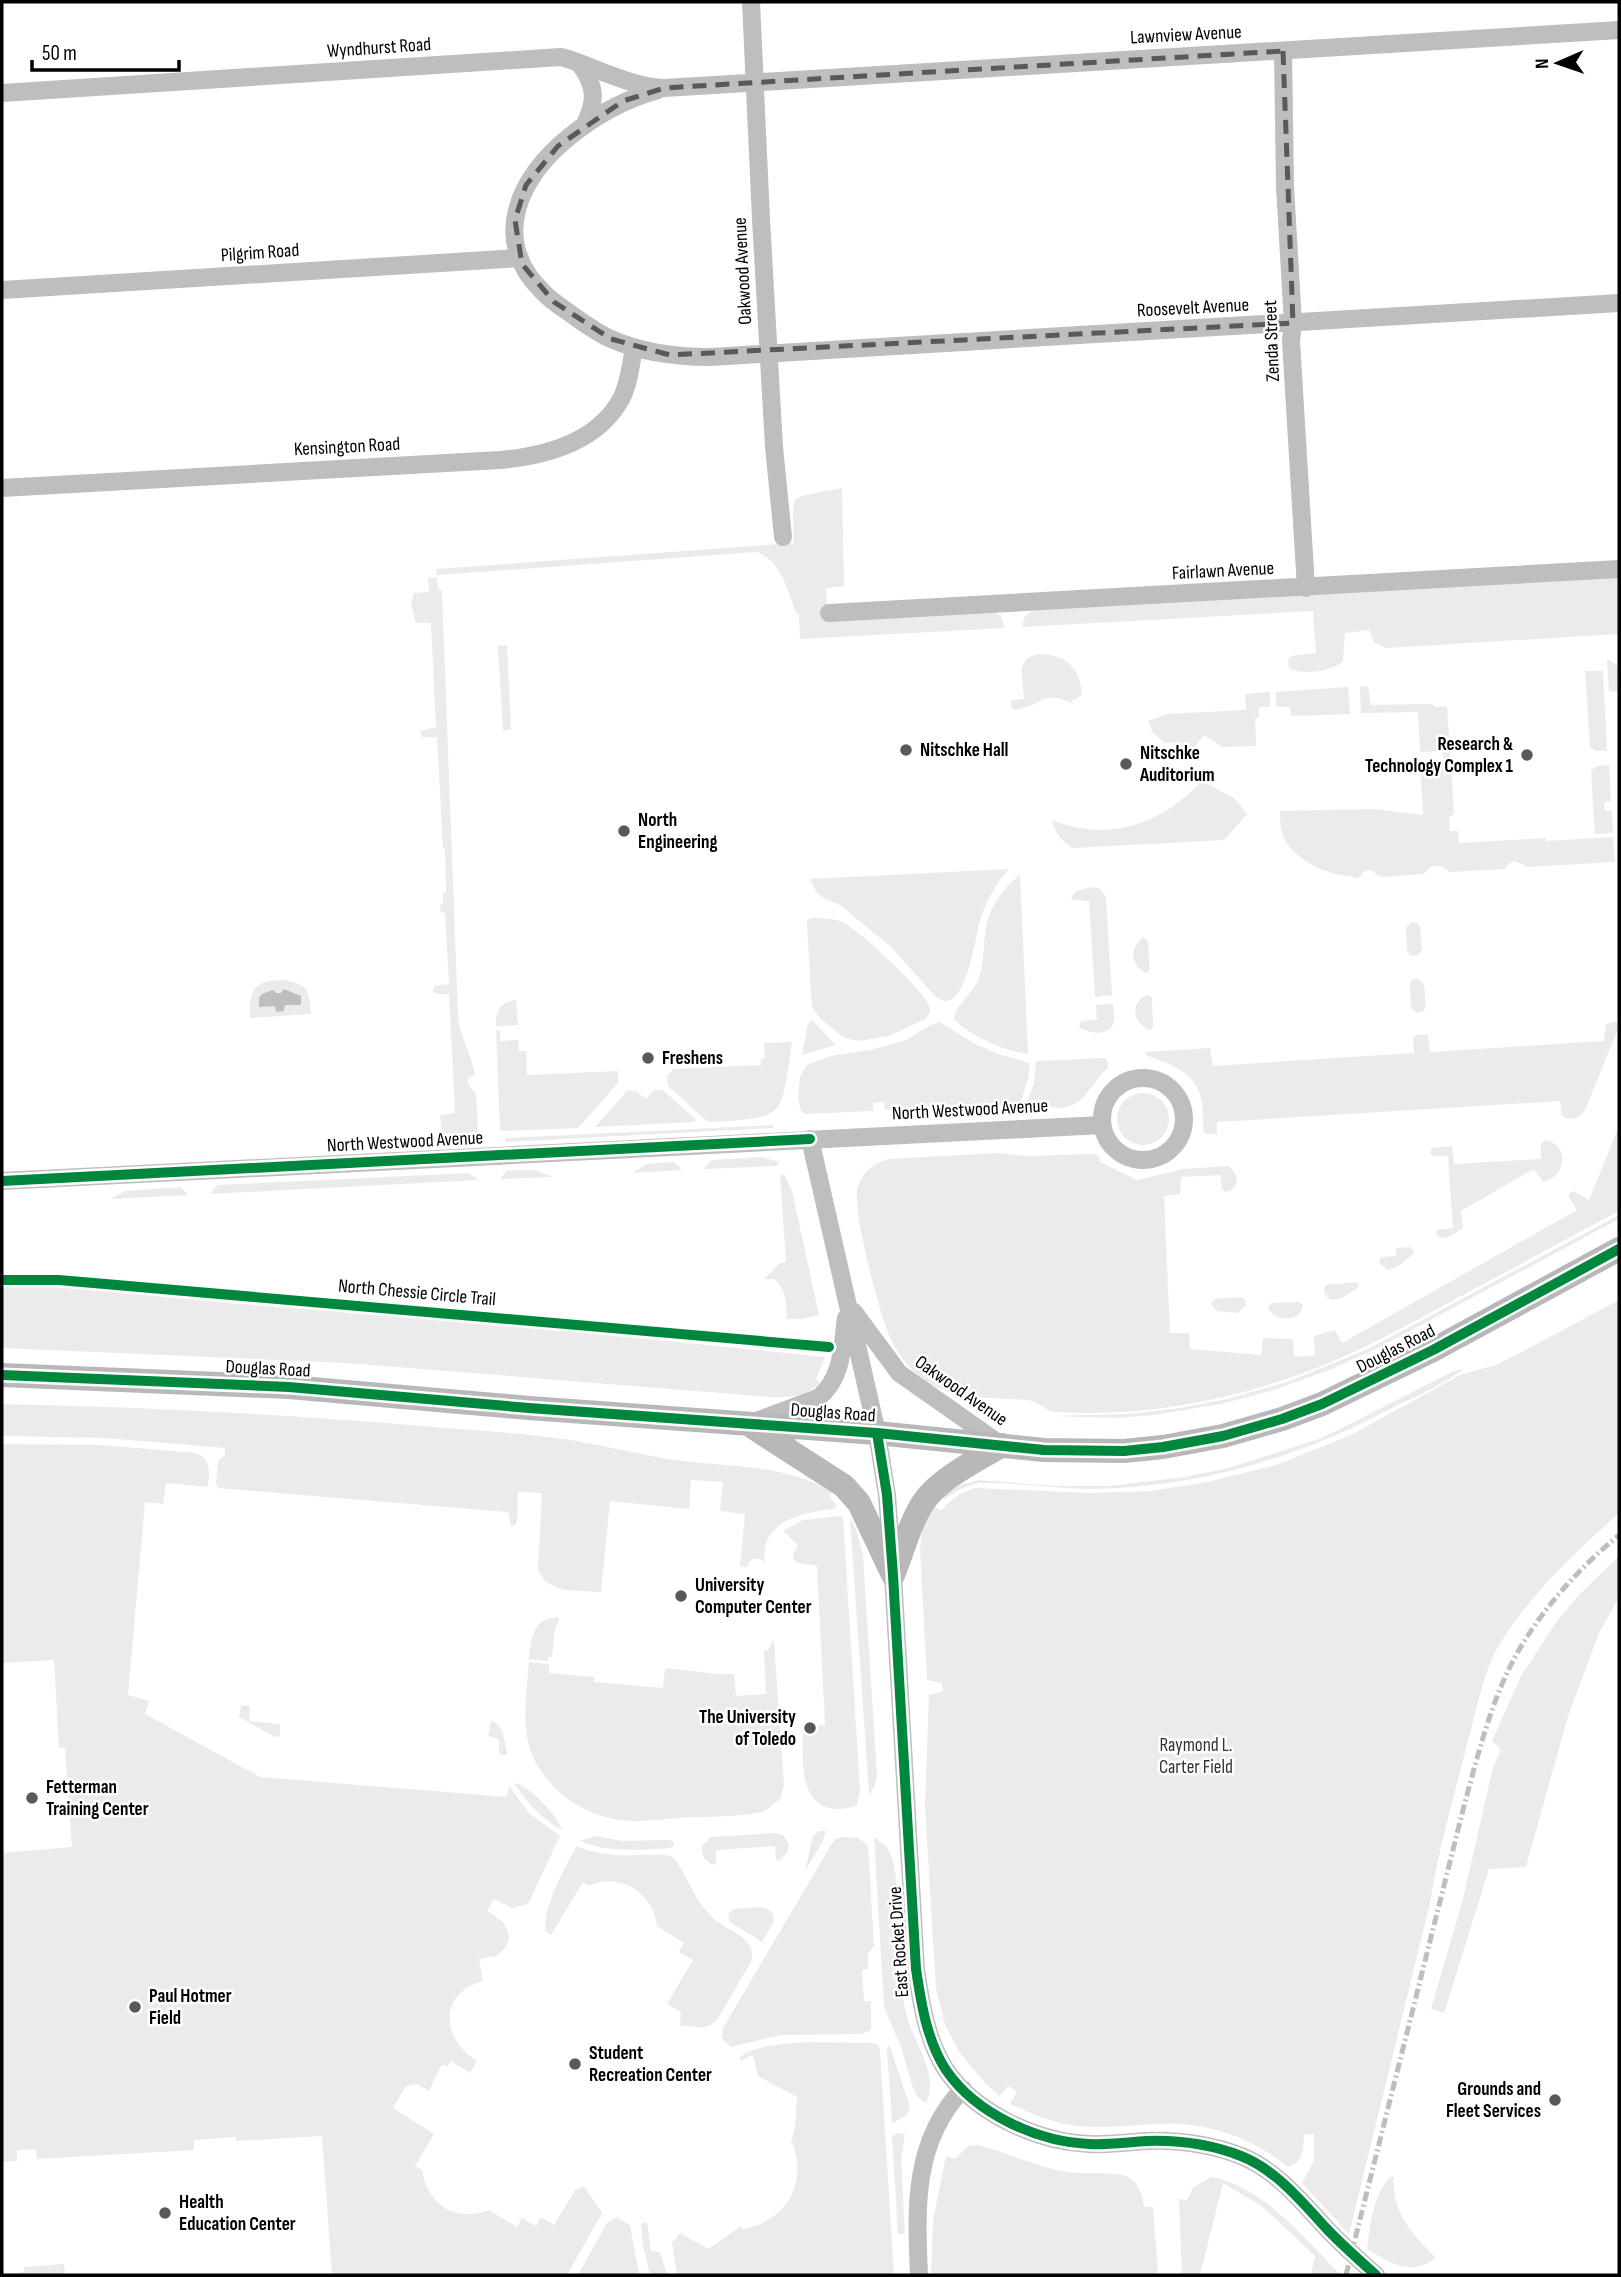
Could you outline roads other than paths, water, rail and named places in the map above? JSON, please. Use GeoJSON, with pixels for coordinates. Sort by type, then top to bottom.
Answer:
{"type":"FeatureCollection","features":[{"type":"Feature","properties":{"kind":"street","name":"Oakwood Avenue"},"geometry":{"type":"LineString","coordinates":[[751,2],[774,447],[783,537]]}},
{"type":"Feature","properties":{"kind":"street","name":"Lawnview Avenue"},"geometry":{"type":"LineString","coordinates":[[754,82],[1619,30]]}},
{"type":"Feature","properties":{"kind":"street","name":"Zenda Street"},"geometry":{"type":"LineString","coordinates":[[1283,51],[1292,341],[1306,588]]}},
{"type":"Feature","properties":{"kind":"street","name":"Wyndhurst Road"},"geometry":{"type":"LineString","coordinates":[[2,93],[561,57],[629,83],[664,89],[754,82]]}},
{"type":"Feature","properties":{"kind":"street"},"geometry":{"type":"LineString","coordinates":[[579,63],[591,80],[594,101],[584,126]]}},
{"type":"Feature","properties":{"kind":"street"},"geometry":{"type":"LineString","coordinates":[[520,258],[515,236],[518,201],[546,156],[584,126],[624,101],[664,89]]}},
{"type":"Feature","properties":{"kind":"street","name":"Roosevelt Avenue"},"geometry":{"type":"LineString","coordinates":[[520,258],[540,290],[594,330],[611,339],[650,352],[688,357],[1619,303]]}},
{"type":"Feature","properties":{"kind":"street","name":"Pilgrim Road"},"geometry":{"type":"LineString","coordinates":[[2,290],[520,258]]}},
{"type":"Feature","properties":{"kind":"street","name":"Kensington Road"},"geometry":{"type":"LineString","coordinates":[[2,488],[533,456],[574,442],[588,434],[612,412],[625,388],[634,347]]}},
{"type":"Feature","properties":{"kind":"street","name":"Fairlawn Avenue"},"geometry":{"type":"LineString","coordinates":[[829,613],[1619,569]]}},
{"type":"Feature","properties":{"kind":"street"},"geometry":{"type":"LineString","coordinates":[[1138,1077],[1162,1082],[1180,1100],[1184,1112],[1184,1124],[1173,1147],[1150,1159],[1137,1160],[1124,1156],[1106,1138],[1102,1125],[1106,1099],[1115,1088],[1138,1077]]}},
{"type":"Feature","properties":{"kind":"street","name":"North Westwood Avenue"},"geometry":{"type":"LineString","coordinates":[[2,1181],[1102,1125]]}},
{"type":"Feature","properties":{"kind":"street","name":"Oakwood Avenue"},"geometry":{"type":"LineString","coordinates":[[810,1139],[877,1433]]}},
{"type":"Feature","properties":{"kind":"street","name":"Douglas Road"},"geometry":{"type":"LineString","coordinates":[[2,1376],[289,1387],[1084,1451],[1137,1449],[1223,1436],[1322,1404],[1381,1377],[1619,1249]]}},
{"type":"Feature","properties":{"kind":"street","name":"Oakwood Avenue"},"geometry":{"type":"LineString","coordinates":[[748,1424],[818,1398],[826,1391],[833,1382],[840,1363],[848,1304]]}},
{"type":"Feature","properties":{"kind":"street","name":"Oakwood Avenue"},"geometry":{"type":"LineString","coordinates":[[848,1304],[899,1373],[915,1387],[1002,1445]]}},
{"type":"Feature","properties":{"kind":"street"},"geometry":{"type":"LineString","coordinates":[[748,1424],[844,1486],[859,1503],[893,1575]]}},
{"type":"Feature","properties":{"kind":"street","name":"East Rocket Drive"},"geometry":{"type":"LineString","coordinates":[[877,1433],[887,1495],[893,1575],[916,1969],[921,2003],[946,2070],[963,2089],[1000,2118],[1043,2137],[1066,2143],[1091,2144],[1174,2141],[1201,2144],[1245,2157],[1268,2171],[1287,2188],[1351,2254],[1376,2275]]}},
{"type":"Feature","properties":{"kind":"street"},"geometry":{"type":"LineString","coordinates":[[893,1575],[927,1496],[940,1484],[1002,1445]]}},
{"type":"Feature","properties":{"kind":"street"},"geometry":{"type":"LineString","coordinates":[[919,2275],[919,2196],[925,2152],[938,2122],[963,2089]]}},
{"type":"Feature","properties":{"kind":"railway"},"geometry":{"type":"LineString","coordinates":[[1346,2275],[1463,1810],[1491,1712],[1515,1657],[1536,1623],[1575,1576],[1619,1535]]}},
{"type":"Feature","properties":{"kind":"place","name":"Nitschke Hall"},"geometry":{"type":"Point","coordinates":[906,750]}},
{"type":"Feature","properties":{"kind":"place","name":"Research & Technology Complex 1"},"geometry":{"type":"Point","coordinates":[1527,755]}},
{"type":"Feature","properties":{"kind":"place","name":"Nitschke Auditorium"},"geometry":{"type":"Point","coordinates":[1126,764]}},
{"type":"Feature","properties":{"kind":"place","name":"North Engineering"},"geometry":{"type":"Point","coordinates":[624,831]}},
{"type":"Feature","properties":{"kind":"place","name":"Freshens"},"geometry":{"type":"Point","coordinates":[648,1058]}},
{"type":"Feature","properties":{"kind":"place","name":"University Computer Center"},"geometry":{"type":"Point","coordinates":[681,1596]}},
{"type":"Feature","properties":{"kind":"place","name":"The University of Toledo"},"geometry":{"type":"Point","coordinates":[810,1728]}},
{"type":"Feature","properties":{"kind":"place","name":"Fetterman Training Center"},"geometry":{"type":"Point","coordinates":[32,1798]}},
{"type":"Feature","properties":{"kind":"place","name":"Paul Hotmer Field"},"geometry":{"type":"Point","coordinates":[135,2007]}},
{"type":"Feature","properties":{"kind":"place","name":"Student Recreation Center"},"geometry":{"type":"Point","coordinates":[575,2064]}},
{"type":"Feature","properties":{"kind":"place","name":"Grounds and Fleet Services"},"geometry":{"type":"Point","coordinates":[1555,2100]}},
{"type":"Feature","properties":{"kind":"place","name":"Health Education Center"},"geometry":{"type":"Point","coordinates":[165,2213]}},
{"type":"Feature","properties":{"kind":"park label","name":"Raymond L. Carter Field"},"geometry":{"type":"Point","coordinates":[1196,1756]}}]}
